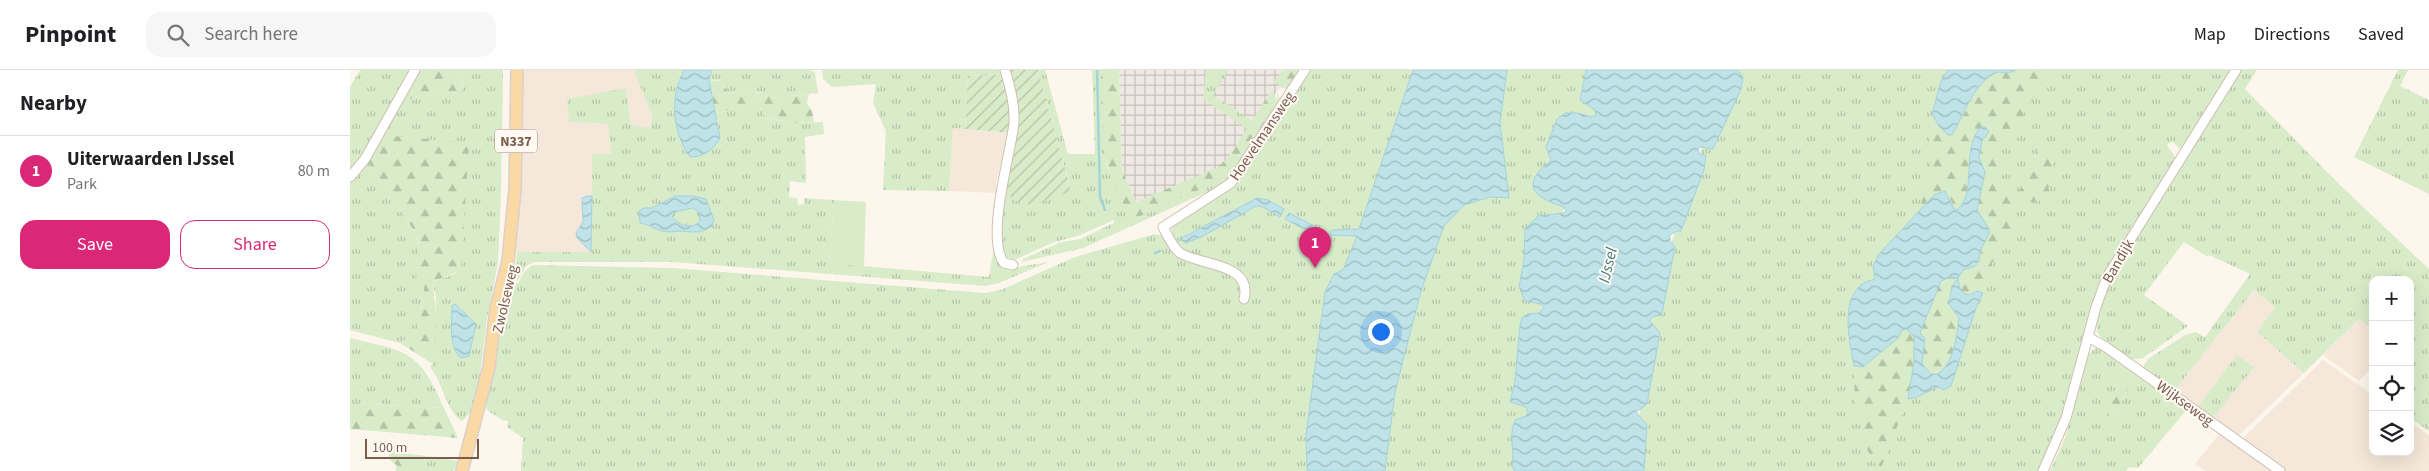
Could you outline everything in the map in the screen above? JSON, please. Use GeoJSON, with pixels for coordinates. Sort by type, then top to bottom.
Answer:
{"type":"FeatureCollection","features":[{"type":"Feature","properties":{"kind":"main road","name":"Zwolseweg"},"geometry":{"type":"LineString","coordinates":[[462,471],[502,308],[512,276],[517,70]]}},
{"type":"Feature","properties":{"kind":"street"},"geometry":{"type":"LineString","coordinates":[[350,177],[365,159],[415,70]]}},
{"type":"Feature","properties":{"kind":"street"},"geometry":{"type":"LineString","coordinates":[[1005,70],[1014,104],[1014,122],[1000,188],[998,250],[1004,262],[1013,265]]}},
{"type":"Feature","properties":{"kind":"street","name":"Hoevelmansweg"},"geometry":{"type":"LineString","coordinates":[[1244,299],[1246,286],[1240,275],[1179,252],[1172,244],[1163,227],[1231,183],[1305,70]]}},
{"type":"Feature","properties":{"kind":"street","name":"Bandijk"},"geometry":{"type":"LineString","coordinates":[[2043,471],[2066,418],[2107,277],[2236,70]]}},
{"type":"Feature","properties":{"kind":"street","name":"Wijkseweg"},"geometry":{"type":"LineString","coordinates":[[2088,337],[2106,346],[2280,471]]}},
{"type":"Feature","properties":{"kind":"shaded area"},"geometry":{"type":"Polygon","coordinates":[[[521,70],[634,70],[641,86],[652,116],[651,129],[631,126],[626,88],[569,122],[608,124],[611,155],[592,155],[591,252],[517,252],[516,250],[521,70]]]}},
{"type":"Feature","properties":{"kind":"shaded area"},"geometry":{"type":"Polygon","coordinates":[[[1119,70],[1298,70],[1276,93],[1230,176],[1142,216],[1122,169],[1119,70]]]}},
{"type":"Feature","properties":{"kind":"shaded area"},"geometry":{"type":"Polygon","coordinates":[[[953,128],[1009,133],[996,182],[996,193],[949,191],[953,128]]]}},
{"type":"Feature","properties":{"kind":"shaded area"},"geometry":{"type":"Polygon","coordinates":[[[2254,290],[2275,307],[2257,332],[2304,373],[2237,437],[2212,419],[2253,366],[2237,355],[2197,408],[2174,391],[2254,290]]]}},
{"type":"Feature","properties":{"kind":"shaded area"},"geometry":{"type":"Polygon","coordinates":[[[2359,319],[2369,326],[2369,370],[2359,381],[2323,355],[2359,319]]]}},
{"type":"Feature","properties":{"kind":"shaded area"},"geometry":{"type":"Polygon","coordinates":[[[2323,360],[2369,392],[2369,456],[2414,456],[2414,425],[2429,435],[2429,471],[2285,471],[2241,440],[2323,360]]]}},
{"type":"Feature","properties":{"kind":"shaded area"},"geometry":{"type":"Polygon","coordinates":[[[2220,433],[2273,471],[2206,471],[2195,464],[2220,433]]]}},
{"type":"Feature","properties":{"kind":"green space"},"geometry":{"type":"Polygon","coordinates":[[[360,70],[410,70],[361,156],[350,171],[350,87],[360,70]]]}},
{"type":"Feature","properties":{"kind":"green space"},"geometry":{"type":"Polygon","coordinates":[[[418,70],[461,70],[463,90],[402,100],[418,70]]]}},
{"type":"Feature","properties":{"kind":"green space"},"geometry":{"type":"Polygon","coordinates":[[[461,70],[503,70],[498,263],[487,318],[479,385],[471,412],[462,421],[452,411],[430,367],[433,364],[436,299],[433,282],[457,273],[382,135],[402,100],[463,90],[461,70]],[[455,304],[452,331],[455,352],[476,324],[455,304]]]}},
{"type":"Feature","properties":{"kind":"green space"},"geometry":{"type":"Polygon","coordinates":[[[634,70],[684,70],[678,81],[685,149],[691,157],[718,121],[715,114],[757,102],[766,118],[796,123],[823,122],[824,134],[805,137],[806,183],[790,181],[789,197],[797,198],[798,205],[804,204],[804,198],[834,200],[829,263],[989,277],[994,246],[999,260],[1012,268],[1049,262],[999,283],[985,286],[673,262],[534,262],[526,266],[518,280],[514,281],[517,252],[591,252],[592,154],[611,154],[608,124],[569,122],[567,99],[626,88],[631,125],[651,128],[652,116],[634,70]]]}},
{"type":"Feature","properties":{"kind":"green space"},"geometry":{"type":"Polygon","coordinates":[[[712,70],[809,70],[815,72],[818,93],[771,98],[764,92],[739,94],[728,91],[718,80],[709,80],[712,70]]]}},
{"type":"Feature","properties":{"kind":"green space"},"geometry":{"type":"Polygon","coordinates":[[[822,70],[1002,70],[1004,74],[968,76],[965,129],[953,128],[949,191],[883,190],[886,131],[873,103],[876,84],[832,87],[823,79],[822,70]]]}},
{"type":"Feature","properties":{"kind":"green space"},"geometry":{"type":"Polygon","coordinates":[[[1008,70],[1038,70],[1071,191],[1036,204],[1019,202],[1012,198],[1005,190],[1012,152],[1008,70]]]}},
{"type":"Feature","properties":{"kind":"green space"},"geometry":{"type":"Polygon","coordinates":[[[1038,70],[1045,70],[1068,154],[1095,154],[1092,70],[1101,70],[1107,167],[1136,218],[1230,176],[1278,101],[1277,92],[1281,102],[1227,183],[1083,248],[1022,262],[1023,259],[1061,242],[1080,239],[1114,223],[1114,220],[1078,236],[1054,242],[1012,261],[1007,261],[1000,249],[1005,190],[1071,190],[1038,70]]]}},
{"type":"Feature","properties":{"kind":"green space"},"geometry":{"type":"Polygon","coordinates":[[[1101,70],[1119,70],[1122,169],[1136,202],[1216,168],[1227,159],[1272,90],[1278,101],[1230,176],[1136,218],[1124,204],[1115,188],[1109,169],[1102,128],[1101,70]]]}},
{"type":"Feature","properties":{"kind":"green space"},"geometry":{"type":"Polygon","coordinates":[[[1206,70],[1229,70],[1213,95],[1252,121],[1247,129],[1203,99],[1206,70]]]}},
{"type":"Feature","properties":{"kind":"green space"},"geometry":{"type":"Polygon","coordinates":[[[1283,70],[1302,70],[1290,87],[1285,89],[1273,83],[1283,70]]]}},
{"type":"Feature","properties":{"kind":"green space"},"geometry":{"type":"Polygon","coordinates":[[[1310,70],[1617,70],[1594,122],[1568,194],[1547,276],[1528,406],[1524,471],[521,471],[523,438],[507,427],[508,421],[502,420],[487,410],[485,403],[508,299],[513,284],[518,283],[524,272],[532,265],[672,268],[985,293],[1001,290],[1075,257],[1155,234],[1163,236],[1172,231],[1171,225],[1226,190],[1267,135],[1310,70]]]}},
{"type":"Feature","properties":{"kind":"green space"},"geometry":{"type":"Polygon","coordinates":[[[1740,70],[2234,70],[2181,150],[2172,141],[2167,145],[2177,160],[2118,254],[2065,412],[2041,471],[1635,471],[1639,418],[1651,323],[1672,241],[1701,150],[1740,70]]]}},
{"type":"Feature","properties":{"kind":"green space"},"geometry":{"type":"Polygon","coordinates":[[[2016,70],[2049,70],[2018,124],[1998,144],[1998,189],[2012,194],[2024,187],[2037,150],[2059,141],[2047,194],[2042,200],[2014,206],[2011,238],[1992,263],[1983,293],[1977,291],[1969,295],[1964,294],[1959,285],[1949,304],[1959,318],[1954,348],[1948,363],[1943,369],[1938,374],[1931,374],[1922,364],[1925,339],[1920,333],[1937,287],[1941,281],[1961,275],[1963,270],[1971,268],[1979,261],[1989,229],[1976,210],[1984,175],[1980,151],[1989,132],[1973,139],[1969,177],[1962,205],[1957,210],[1954,209],[1949,194],[1945,191],[1934,195],[1919,210],[1931,166],[1928,127],[1932,114],[1944,132],[1952,135],[1983,83],[1998,72],[2008,73],[2016,70]]]}},
{"type":"Feature","properties":{"kind":"green space"},"geometry":{"type":"Polygon","coordinates":[[[2240,70],[2257,70],[2245,89],[2340,185],[2429,269],[2429,431],[2414,421],[2414,276],[2369,276],[2369,326],[2359,319],[2304,373],[2257,332],[2275,307],[2254,290],[2174,391],[2145,372],[2144,366],[2148,359],[2185,335],[2196,332],[2205,337],[2250,274],[2209,255],[2208,257],[2184,242],[2144,295],[2188,326],[2143,358],[2137,359],[2123,356],[2111,348],[2097,332],[2099,309],[2114,273],[2240,70]]]}},
{"type":"Feature","properties":{"kind":"green space"},"geometry":{"type":"Polygon","coordinates":[[[2398,70],[2408,70],[2400,86],[2429,100],[2429,194],[2354,157],[2398,70]]]}},
{"type":"Feature","properties":{"kind":"green space"},"geometry":{"type":"Polygon","coordinates":[[[1004,74],[1011,119],[1009,133],[965,129],[968,76],[1004,74]]]}},
{"type":"Feature","properties":{"kind":"green space"},"geometry":{"type":"Polygon","coordinates":[[[709,80],[719,81],[728,91],[739,94],[765,92],[771,98],[809,94],[807,103],[812,111],[814,122],[796,123],[766,118],[757,102],[715,114],[709,80]]]}},
{"type":"Feature","properties":{"kind":"green space"},"geometry":{"type":"Polygon","coordinates":[[[382,135],[469,143],[461,270],[433,282],[436,319],[433,364],[400,343],[416,333],[420,320],[425,281],[416,279],[419,244],[417,235],[367,161],[382,135]]]}},
{"type":"Feature","properties":{"kind":"green space"},"geometry":{"type":"Polygon","coordinates":[[[367,161],[417,235],[425,281],[420,320],[416,333],[400,343],[350,330],[350,181],[367,161]]]}},
{"type":"Feature","properties":{"kind":"green space"},"geometry":{"type":"Polygon","coordinates":[[[834,200],[866,202],[864,267],[829,263],[834,200]]]}},
{"type":"Feature","properties":{"kind":"green space"},"geometry":{"type":"Polygon","coordinates":[[[1906,329],[1914,336],[1912,388],[1881,468],[1874,462],[1867,449],[1868,441],[1855,404],[1854,366],[1863,367],[1901,331],[1906,329]]]}},
{"type":"Feature","properties":{"kind":"green space"},"geometry":{"type":"Polygon","coordinates":[[[350,338],[386,347],[409,356],[419,364],[427,375],[444,408],[350,403],[350,338]]]}},
{"type":"Feature","properties":{"kind":"green space"},"geometry":{"type":"Polygon","coordinates":[[[2096,348],[2101,348],[2126,365],[2109,404],[2113,419],[2134,371],[2188,408],[2138,468],[2129,467],[2126,471],[2050,471],[2067,433],[2074,397],[2085,361],[2096,348]]]}},
{"type":"Feature","properties":{"kind":"green space"},"geometry":{"type":"Polygon","coordinates":[[[2237,355],[2254,367],[2212,419],[2197,408],[2237,355]]]}},
{"type":"Feature","properties":{"kind":"green space"},"geometry":{"type":"Polygon","coordinates":[[[2126,365],[2134,371],[2113,419],[2106,411],[2126,365]]]}},
{"type":"Feature","properties":{"kind":"green space"},"geometry":{"type":"Polygon","coordinates":[[[350,403],[444,408],[458,438],[350,429],[350,403]]]}},
{"type":"Feature","properties":{"kind":"green space"},"geometry":{"type":"Polygon","coordinates":[[[391,444],[403,445],[401,453],[427,456],[419,466],[404,467],[396,465],[390,460],[388,451],[391,444]]]}},
{"type":"Feature","properties":{"kind":"green space"},"geometry":{"type":"Polygon","coordinates":[[[427,456],[458,461],[454,471],[396,471],[396,465],[404,467],[424,461],[427,456]]]}},
{"type":"Feature","properties":{"kind":"water"},"geometry":{"type":"Polygon","coordinates":[[[684,70],[712,70],[709,80],[720,138],[708,152],[696,157],[691,157],[688,154],[676,123],[676,91],[684,70]]]}},
{"type":"Feature","properties":{"kind":"water"},"geometry":{"type":"Polygon","coordinates":[[[1413,70],[1507,70],[1500,122],[1509,198],[1490,197],[1464,205],[1444,226],[1421,291],[1395,392],[1385,471],[1307,471],[1306,435],[1325,292],[1334,274],[1343,270],[1357,236],[1329,235],[1332,230],[1359,229],[1413,70]]]}},
{"type":"Feature","properties":{"kind":"water","name":"IJssel"},"geometry":{"type":"Polygon","coordinates":[[[1586,70],[1738,70],[1743,77],[1741,89],[1713,149],[1701,147],[1698,149],[1699,153],[1706,156],[1704,170],[1681,231],[1670,235],[1670,241],[1675,247],[1662,314],[1652,317],[1650,321],[1660,333],[1647,404],[1636,412],[1647,425],[1644,471],[1515,471],[1512,466],[1513,426],[1515,420],[1526,416],[1528,412],[1526,407],[1510,402],[1515,381],[1520,325],[1522,318],[1527,314],[1540,313],[1543,307],[1540,304],[1525,301],[1519,287],[1524,260],[1525,229],[1538,216],[1564,213],[1566,211],[1564,207],[1540,196],[1533,187],[1538,172],[1551,160],[1546,147],[1557,119],[1565,113],[1578,113],[1592,117],[1596,115],[1595,110],[1580,100],[1586,70]]]}},
{"type":"Feature","properties":{"kind":"water"},"geometry":{"type":"Polygon","coordinates":[[[1948,70],[2016,70],[2008,73],[1998,72],[1982,83],[1970,99],[1952,135],[1948,135],[1939,126],[1932,114],[1941,81],[1948,70]]]}},
{"type":"Feature","properties":{"kind":"water"},"geometry":{"type":"Polygon","coordinates":[[[1981,127],[1985,127],[1989,132],[1982,141],[1979,157],[1985,172],[1977,210],[1989,229],[1989,234],[1980,251],[1979,261],[1975,266],[1963,270],[1958,278],[1964,293],[1969,295],[1977,291],[1983,293],[1976,308],[1951,386],[1943,390],[1939,387],[1908,399],[1914,363],[1914,336],[1906,329],[1901,331],[1898,338],[1863,367],[1854,366],[1848,326],[1850,305],[1853,296],[1860,286],[1875,279],[1873,266],[1879,254],[1934,195],[1945,191],[1954,209],[1957,210],[1963,202],[1967,193],[1971,146],[1981,127]],[[1951,277],[1941,281],[1920,333],[1925,339],[1922,364],[1931,374],[1938,374],[1948,363],[1956,340],[1959,318],[1949,304],[1952,286],[1958,278],[1951,277]]]}},
{"type":"Feature","properties":{"kind":"water"},"geometry":{"type":"Polygon","coordinates":[[[592,196],[591,252],[577,238],[576,233],[583,222],[582,198],[592,196]]]}},
{"type":"Feature","properties":{"kind":"water"},"geometry":{"type":"Polygon","coordinates":[[[675,196],[693,196],[706,199],[714,220],[712,226],[701,231],[665,232],[640,223],[639,211],[644,208],[652,208],[675,196]],[[692,208],[675,212],[672,217],[682,225],[690,226],[700,221],[699,212],[692,208]]]}},
{"type":"Feature","properties":{"kind":"water"},"geometry":{"type":"Polygon","coordinates":[[[1257,198],[1268,200],[1284,209],[1280,217],[1263,207],[1256,206],[1203,236],[1186,243],[1180,239],[1257,198]]]}},
{"type":"Feature","properties":{"kind":"water"},"geometry":{"type":"Polygon","coordinates":[[[1289,213],[1320,229],[1322,233],[1319,237],[1285,219],[1289,213]]]}},
{"type":"Feature","properties":{"kind":"water"},"geometry":{"type":"Polygon","coordinates":[[[455,304],[476,324],[469,356],[461,358],[457,354],[452,341],[452,306],[455,304]]]}},
{"type":"Feature","properties":{"kind":"waterway"},"geometry":{"type":"LineString","coordinates":[[1097,70],[1100,197],[1105,210]]}},
{"type":"Feature","properties":{"kind":"waterway"},"geometry":{"type":"LineString","coordinates":[[1155,253],[1160,251]]}},
{"type":"Feature","properties":{"kind":"place","name":"Uiterwaarden IJssel"},"geometry":{"type":"Point","coordinates":[1315,268]}}]}
